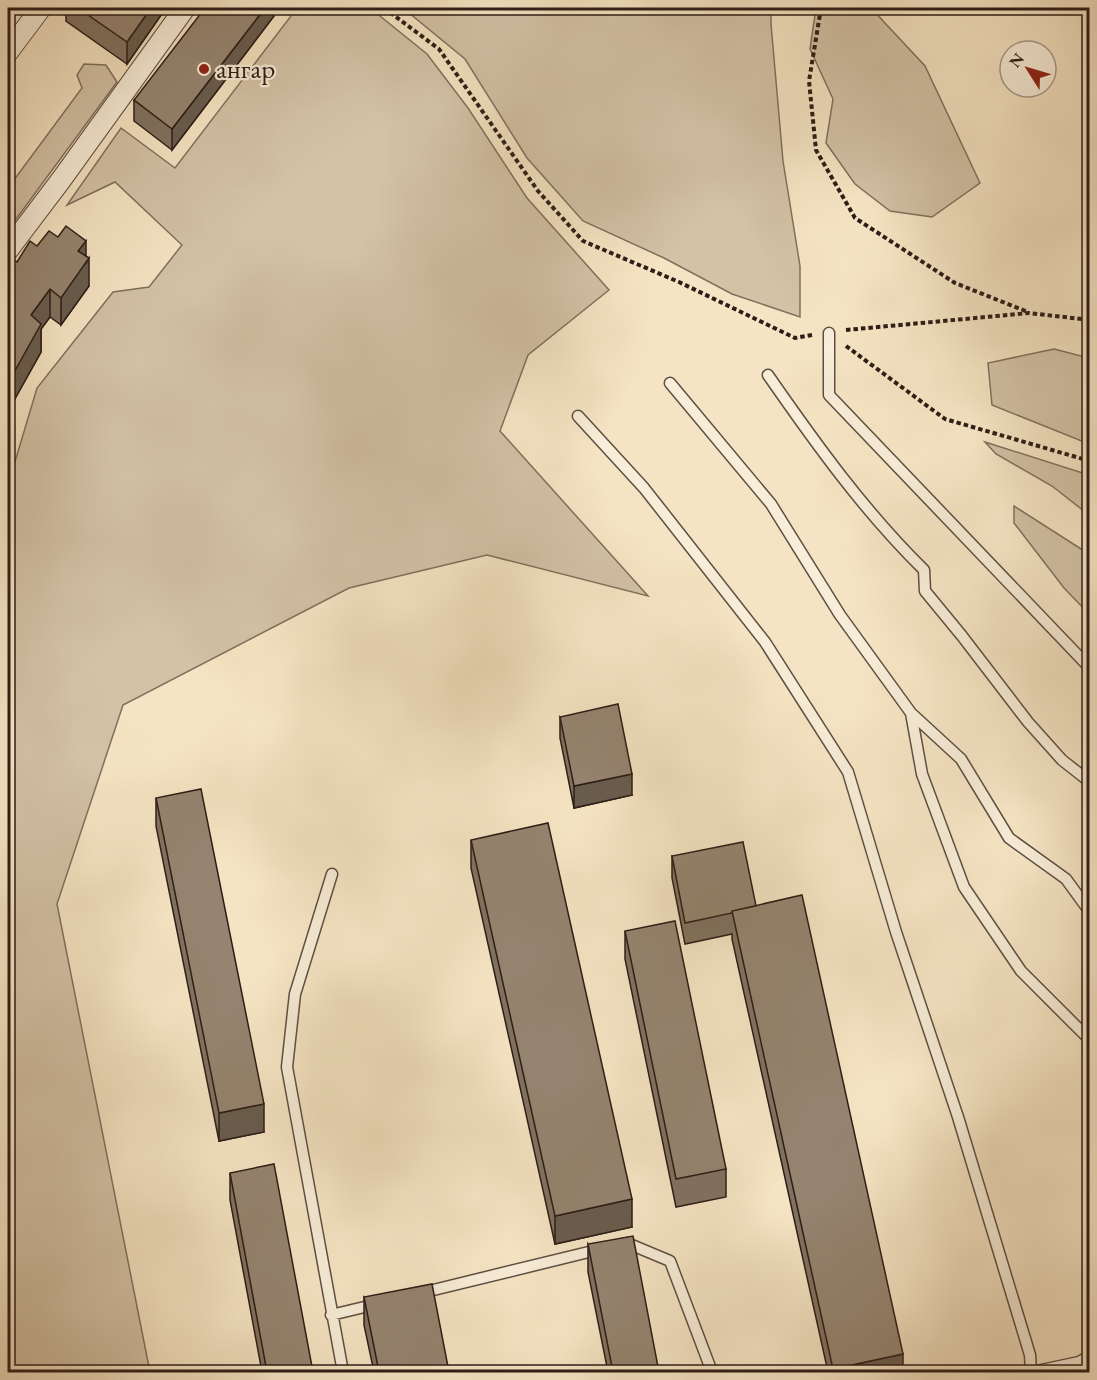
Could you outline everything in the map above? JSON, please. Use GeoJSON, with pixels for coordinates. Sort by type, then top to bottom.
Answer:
{"type":"FeatureCollection","features":[{"type":"Feature","properties":{"kind":"street"},"geometry":{"type":"LineString","coordinates":[[8,52],[41,8]]}},
{"type":"Feature","properties":{"kind":"street"},"geometry":{"type":"LineString","coordinates":[[8,250],[185,8]]}},
{"type":"Feature","properties":{"kind":"lane"},"geometry":{"type":"LineString","coordinates":[[829,333],[829,395],[1089,668]]}},
{"type":"Feature","properties":{"kind":"lane"},"geometry":{"type":"LineString","coordinates":[[768,375],[832,466],[897,544],[924,570],[925,591],[1028,722],[1062,760],[1089,782]]}},
{"type":"Feature","properties":{"kind":"lane"},"geometry":{"type":"LineString","coordinates":[[670,383],[771,504],[840,615],[911,713],[961,759],[1009,838],[1066,879],[1089,912]]}},
{"type":"Feature","properties":{"kind":"lane"},"geometry":{"type":"LineString","coordinates":[[578,416],[644,488],[765,642],[848,772],[896,932],[962,1129],[1029,1355],[1032,1372],[1079,1362],[1089,1356]]}},
{"type":"Feature","properties":{"kind":"lane"},"geometry":{"type":"LineString","coordinates":[[911,713],[922,774],[964,887],[1021,971],[1089,1041]]}},
{"type":"Feature","properties":{"kind":"lane"},"geometry":{"type":"LineString","coordinates":[[332,874],[295,994],[287,1067],[343,1372]]}},
{"type":"Feature","properties":{"kind":"lane"},"geometry":{"type":"LineString","coordinates":[[413,1295],[627,1243],[670,1261],[712,1372]]}},
{"type":"Feature","properties":{"kind":"lane"},"geometry":{"type":"LineString","coordinates":[[332,1315],[390,1301]]}},
{"type":"Feature","properties":{"kind":"path"},"geometry":{"type":"LineString","coordinates":[[384,8],[439,49],[538,191],[583,241],[679,282],[795,338],[1029,313],[1089,320]]}},
{"type":"Feature","properties":{"kind":"path"},"geometry":{"type":"LineString","coordinates":[[821,8],[809,81],[816,150],[855,218],[955,283],[1029,313]]}},
{"type":"Feature","properties":{"kind":"path"},"geometry":{"type":"LineString","coordinates":[[829,333],[945,419],[1089,461]]}},
{"type":"Feature","properties":{"kind":"shaded area"},"geometry":{"type":"Polygon","coordinates":[[[281,8],[370,8],[427,54],[468,108],[527,198],[609,290],[528,355],[500,431],[648,596],[487,555],[349,588],[123,705],[57,904],[150,1372],[8,1372],[8,485],[37,388],[113,292],[149,287],[182,245],[115,182],[67,205],[121,128],[175,168],[291,16],[281,8]]]}},
{"type":"Feature","properties":{"kind":"shaded area"},"geometry":{"type":"Polygon","coordinates":[[[403,8],[771,8],[783,161],[800,266],[800,317],[732,294],[664,258],[583,221],[527,158],[465,59],[403,8]]]}},
{"type":"Feature","properties":{"kind":"shaded area"},"geometry":{"type":"Polygon","coordinates":[[[816,8],[871,8],[925,66],[980,183],[932,217],[890,211],[855,184],[826,143],[833,99],[810,49],[816,8]]]}},
{"type":"Feature","properties":{"kind":"shaded area"},"geometry":{"type":"Polygon","coordinates":[[[84,64],[106,65],[117,82],[8,230],[8,188],[82,88],[77,75],[84,64]]]}},
{"type":"Feature","properties":{"kind":"shaded area"},"geometry":{"type":"Polygon","coordinates":[[[1054,349],[1089,358],[1089,444],[992,405],[988,363],[1054,349]]]}},
{"type":"Feature","properties":{"kind":"shaded area"},"geometry":{"type":"Polygon","coordinates":[[[985,442],[1089,475],[1089,515],[1052,486],[996,454],[985,442]]]}},
{"type":"Feature","properties":{"kind":"shaded area"},"geometry":{"type":"Polygon","coordinates":[[[1014,506],[1089,554],[1089,614],[1064,588],[1014,523],[1014,506]]]}},
{"type":"Feature","properties":{"kind":"building"},"geometry":{"type":"Polygon","coordinates":[[[78,8],[151,8],[127,42],[78,8]]]}},
{"type":"Feature","properties":{"kind":"building","name":"ангар"},"geometry":{"type":"Polygon","coordinates":[[[205,8],[265,8],[172,129],[134,100],[205,8]]]}},
{"type":"Feature","properties":{"kind":"building"},"geometry":{"type":"Polygon","coordinates":[[[66,226],[86,241],[78,251],[89,258],[61,298],[50,289],[31,315],[41,324],[8,383],[8,261],[10,258],[17,262],[30,241],[37,246],[49,231],[58,237],[66,226]]]}},
{"type":"Feature","properties":{"kind":"building"},"geometry":{"type":"Polygon","coordinates":[[[618,704],[632,774],[574,786],[560,717],[618,704]]]}},
{"type":"Feature","properties":{"kind":"building"},"geometry":{"type":"Polygon","coordinates":[[[201,789],[264,1104],[219,1113],[156,798],[201,789]]]}},
{"type":"Feature","properties":{"kind":"building"},"geometry":{"type":"Polygon","coordinates":[[[548,823],[632,1199],[555,1216],[471,840],[548,823]]]}},
{"type":"Feature","properties":{"kind":"building"},"geometry":{"type":"Polygon","coordinates":[[[743,842],[756,906],[685,923],[672,856],[743,842]]]}},
{"type":"Feature","properties":{"kind":"building"},"geometry":{"type":"Polygon","coordinates":[[[802,895],[903,1354],[833,1369],[732,911],[802,895]]]}},
{"type":"Feature","properties":{"kind":"building"},"geometry":{"type":"Polygon","coordinates":[[[675,921],[726,1169],[676,1179],[625,931],[675,921]]]}},
{"type":"Feature","properties":{"kind":"building"},"geometry":{"type":"Polygon","coordinates":[[[274,1164],[313,1372],[267,1372],[230,1173],[274,1164]]]}},
{"type":"Feature","properties":{"kind":"building"},"geometry":{"type":"Polygon","coordinates":[[[633,1236],[659,1372],[613,1372],[588,1244],[633,1236]]]}},
{"type":"Feature","properties":{"kind":"building"},"geometry":{"type":"Polygon","coordinates":[[[432,1284],[449,1372],[379,1372],[364,1297],[432,1284]]]}},
{"type":"Feature","properties":{"kind":"place","name":"ангар"},"geometry":{"type":"Point","coordinates":[204,69]}}]}
